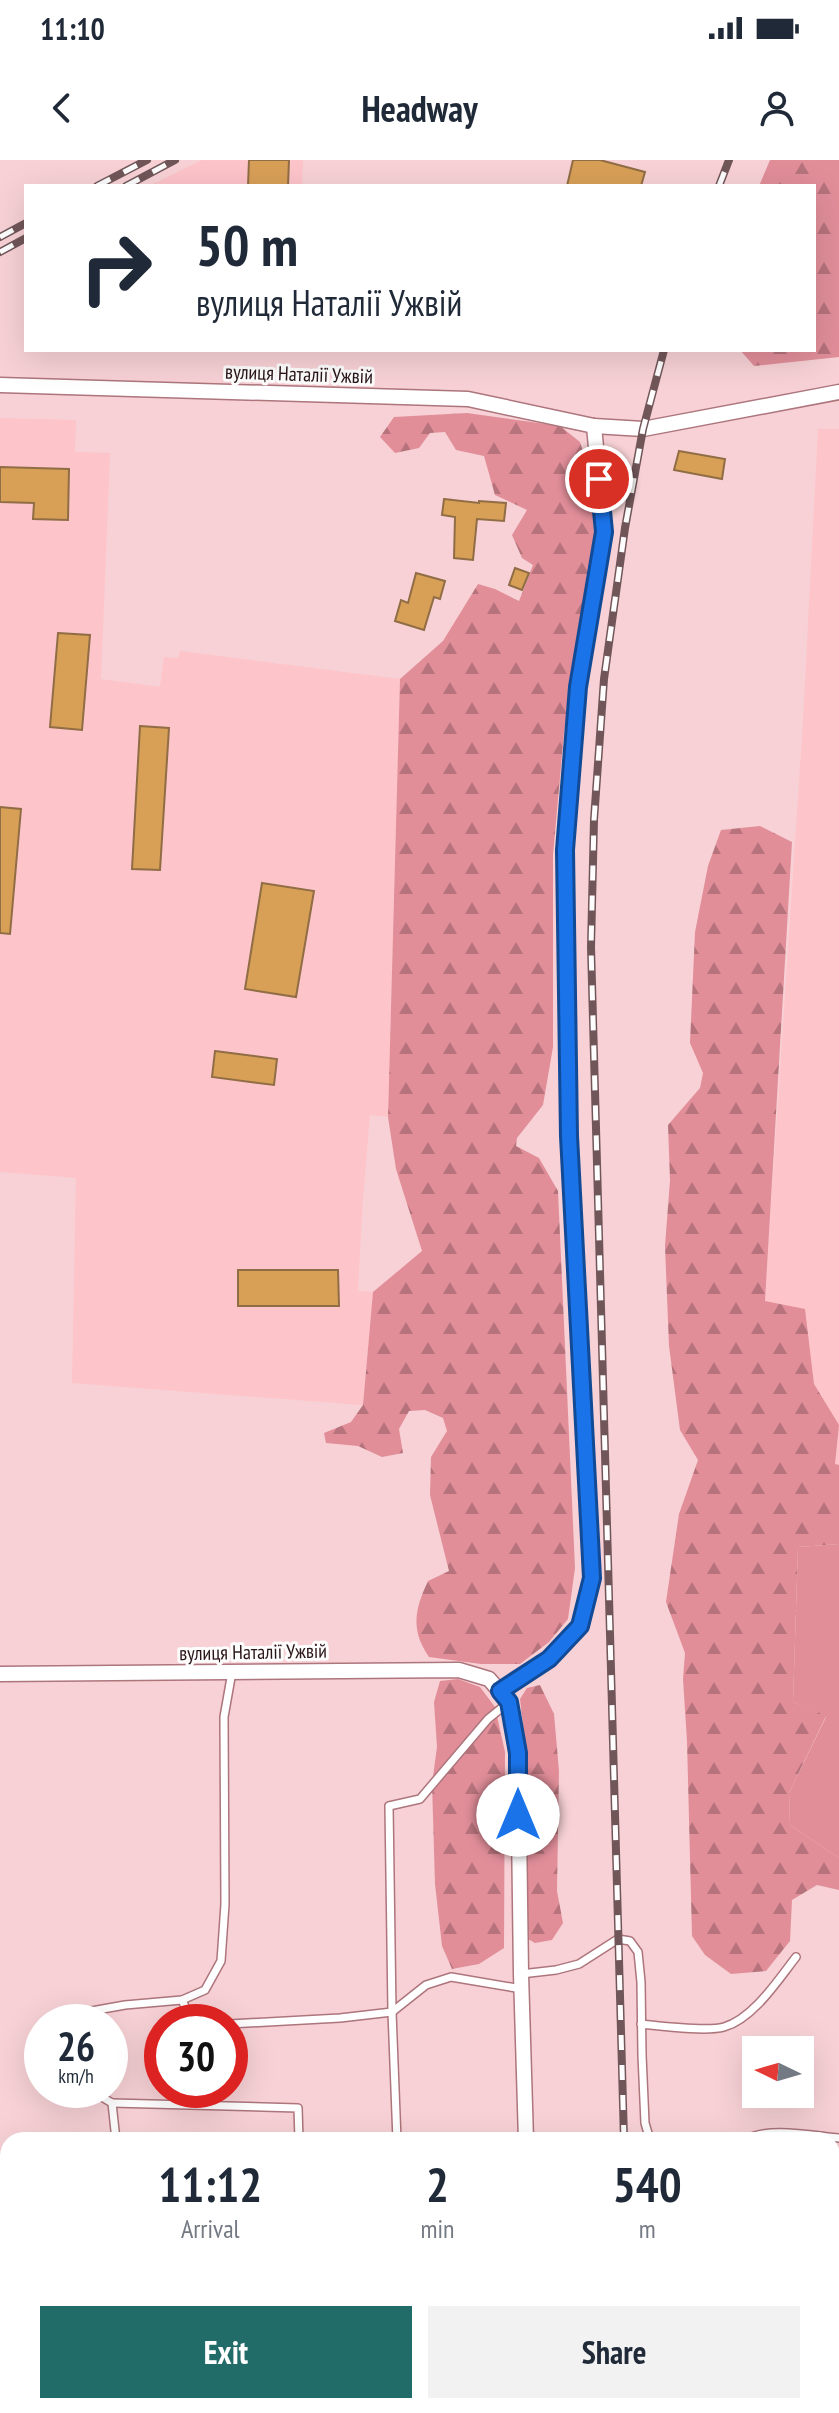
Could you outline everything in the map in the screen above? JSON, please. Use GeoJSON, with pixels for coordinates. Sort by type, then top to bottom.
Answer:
{"type":"FeatureCollection","features":[{"type":"Feature","properties":{"kind":"street","name":"вулиця Наталії Ужвій"},"geometry":{"type":"LineString","coordinates":[[0,385],[468,399],[594,426],[643,429],[839,392]]}},
{"type":"Feature","properties":{"kind":"street"},"geometry":{"type":"LineString","coordinates":[[526,2132],[518,1753],[504,1697],[549,1659],[580,1626],[592,1578],[569,1136],[565,850],[578,687],[604,532],[594,426]]}},
{"type":"Feature","properties":{"kind":"street","name":"вулиця Наталії Ужвій"},"geometry":{"type":"LineString","coordinates":[[0,1674],[459,1670],[489,1679],[504,1697]]}},
{"type":"Feature","properties":{"kind":"lane"},"geometry":{"type":"LineString","coordinates":[[128,2005],[182,2000],[205,1990],[221,1961],[225,1904],[224,1717],[232,1672]]}},
{"type":"Feature","properties":{"kind":"lane"},"geometry":{"type":"LineString","coordinates":[[397,2132],[389,1806],[420,1799],[504,1697]]}},
{"type":"Feature","properties":{"kind":"lane"},"geometry":{"type":"LineString","coordinates":[[248,2023],[392,2012],[426,1985],[451,1977],[521,1981],[579,1964],[618,1939],[630,1941],[638,1952],[641,1982],[648,2132]]}},
{"type":"Feature","properties":{"kind":"lane"},"geometry":{"type":"LineString","coordinates":[[641,2024],[724,2027],[755,2009],[796,1957]]}},
{"type":"Feature","properties":{"kind":"lane"},"geometry":{"type":"LineString","coordinates":[[182,2000],[184,2004]]}},
{"type":"Feature","properties":{"kind":"lane"},"geometry":{"type":"LineString","coordinates":[[128,2103],[298,2108],[299,2132]]}},
{"type":"Feature","properties":{"kind":"lane"},"geometry":{"type":"LineString","coordinates":[[113,2108],[115,2132]]}},
{"type":"Feature","properties":{"kind":"shaded area"},"geometry":{"type":"Polygon","coordinates":[[[202,160],[303,160],[302,184],[153,184],[202,160]]]}},
{"type":"Feature","properties":{"kind":"shaded area"},"geometry":{"type":"Polygon","coordinates":[[[0,418],[76,420],[75,452],[110,453],[101,679],[160,687],[164,657],[178,658],[180,651],[400,679],[388,1117],[370,1115],[358,1291],[373,1292],[363,1405],[72,1383],[76,1178],[0,1172],[0,418]]]}},
{"type":"Feature","properties":{"kind":"shaded area"},"geometry":{"type":"Polygon","coordinates":[[[818,429],[839,429],[839,1528],[750,1525],[803,722],[818,429]]]}},
{"type":"Feature","properties":{"kind":"green space"},"geometry":{"type":"Polygon","coordinates":[[[770,160],[839,160],[839,357],[754,366],[742,352],[816,352],[816,184],[760,184],[770,160]]]}},
{"type":"Feature","properties":{"kind":"green space"},"geometry":{"type":"Polygon","coordinates":[[[467,413],[560,426],[580,442],[592,479],[594,536],[564,733],[553,855],[553,1047],[543,1105],[517,1138],[516,1146],[539,1158],[558,1191],[575,1568],[568,1619],[549,1642],[520,1664],[481,1664],[429,1657],[419,1638],[416,1619],[428,1581],[449,1571],[430,1495],[431,1457],[447,1431],[443,1418],[425,1410],[409,1411],[399,1429],[403,1453],[382,1457],[358,1446],[326,1443],[324,1433],[351,1422],[363,1405],[373,1292],[422,1251],[396,1169],[388,1117],[400,679],[443,641],[478,584],[519,601],[533,565],[522,558],[512,535],[527,510],[495,495],[484,456],[456,450],[445,432],[430,433],[419,448],[395,453],[380,437],[394,417],[467,413]]]}},
{"type":"Feature","properties":{"kind":"green space"},"geometry":{"type":"Polygon","coordinates":[[[760,826],[792,842],[765,1301],[805,1309],[814,1384],[839,1425],[835,1464],[839,1465],[839,1544],[798,1547],[793,1702],[826,1716],[789,1793],[790,1825],[839,1858],[839,1890],[817,1885],[792,1900],[790,1941],[766,1971],[731,1974],[705,1955],[692,1936],[683,1679],[685,1653],[666,1602],[679,1514],[698,1460],[680,1430],[669,1346],[665,1246],[670,1180],[668,1125],[700,1088],[703,1073],[690,1043],[695,932],[708,866],[721,830],[760,826]]]}},
{"type":"Feature","properties":{"kind":"green space"},"geometry":{"type":"Polygon","coordinates":[[[839,1544],[839,1858],[790,1825],[789,1793],[826,1717],[793,1702],[798,1547],[839,1544]]]}},
{"type":"Feature","properties":{"kind":"green space"},"geometry":{"type":"Polygon","coordinates":[[[458,1679],[480,1687],[495,1707],[505,1752],[504,1948],[479,1964],[452,1969],[442,1946],[435,1884],[432,1784],[437,1747],[434,1702],[440,1681],[458,1679]]]}},
{"type":"Feature","properties":{"kind":"green space"},"geometry":{"type":"Polygon","coordinates":[[[540,1685],[554,1714],[559,1771],[557,1891],[563,1923],[552,1940],[535,1943],[528,1939],[526,1752],[520,1699],[527,1688],[540,1685]]]}},
{"type":"Feature","properties":{"kind":"building"},"geometry":{"type":"Polygon","coordinates":[[[249,160],[289,160],[288,184],[248,184],[249,160]]]}},
{"type":"Feature","properties":{"kind":"building"},"geometry":{"type":"Polygon","coordinates":[[[573,160],[600,160],[645,172],[642,184],[567,184],[573,160]]]}},
{"type":"Feature","properties":{"kind":"building"},"geometry":{"type":"Polygon","coordinates":[[[679,451],[725,459],[722,479],[674,470],[679,451]]]}},
{"type":"Feature","properties":{"kind":"building"},"geometry":{"type":"Polygon","coordinates":[[[0,467],[69,469],[68,520],[33,519],[34,503],[0,502],[0,467]]]}},
{"type":"Feature","properties":{"kind":"building"},"geometry":{"type":"Polygon","coordinates":[[[444,499],[506,503],[504,521],[477,519],[473,560],[454,558],[455,517],[442,515],[444,499]]]}},
{"type":"Feature","properties":{"kind":"building"},"geometry":{"type":"Polygon","coordinates":[[[515,568],[529,573],[522,590],[509,585],[515,568]]]}},
{"type":"Feature","properties":{"kind":"building"},"geometry":{"type":"Polygon","coordinates":[[[416,573],[445,581],[440,599],[434,597],[424,630],[395,621],[401,600],[408,603],[416,573]]]}},
{"type":"Feature","properties":{"kind":"building"},"geometry":{"type":"Polygon","coordinates":[[[58,633],[90,635],[82,730],[50,727],[58,633]]]}},
{"type":"Feature","properties":{"kind":"building"},"geometry":{"type":"Polygon","coordinates":[[[140,726],[169,728],[160,870],[132,869],[140,726]]]}},
{"type":"Feature","properties":{"kind":"building"},"geometry":{"type":"Polygon","coordinates":[[[0,807],[21,809],[10,934],[0,933],[0,807]]]}},
{"type":"Feature","properties":{"kind":"building"},"geometry":{"type":"Polygon","coordinates":[[[262,883],[314,891],[296,997],[245,989],[262,883]]]}},
{"type":"Feature","properties":{"kind":"building"},"geometry":{"type":"Polygon","coordinates":[[[215,1051],[277,1059],[274,1085],[212,1077],[215,1051]]]}},
{"type":"Feature","properties":{"kind":"building"},"geometry":{"type":"Polygon","coordinates":[[[238,1270],[338,1270],[339,1306],[238,1306],[238,1270]]]}},
{"type":"Feature","properties":{"kind":"railway"},"geometry":{"type":"LineString","coordinates":[[101,184],[147,160]]}},
{"type":"Feature","properties":{"kind":"railway"},"geometry":{"type":"LineString","coordinates":[[130,184],[175,160]]}},
{"type":"Feature","properties":{"kind":"railway"},"geometry":{"type":"LineString","coordinates":[[720,184],[729,160]]}},
{"type":"Feature","properties":{"kind":"railway"},"geometry":{"type":"LineString","coordinates":[[0,237],[24,224]]}},
{"type":"Feature","properties":{"kind":"railway"},"geometry":{"type":"LineString","coordinates":[[0,252],[24,239]]}},
{"type":"Feature","properties":{"kind":"railway"},"geometry":{"type":"LineString","coordinates":[[624,2132],[591,947],[594,820],[604,679],[625,528],[643,429],[663,352]]}},
{"type":"Feature","properties":{"kind":"route"},"geometry":{"type":"LineString","coordinates":[[518,1815],[518,1753],[509,1702],[500,1691],[549,1659],[580,1626],[592,1578],[569,1136],[565,850],[578,687],[604,532],[599,479]]}}]}
